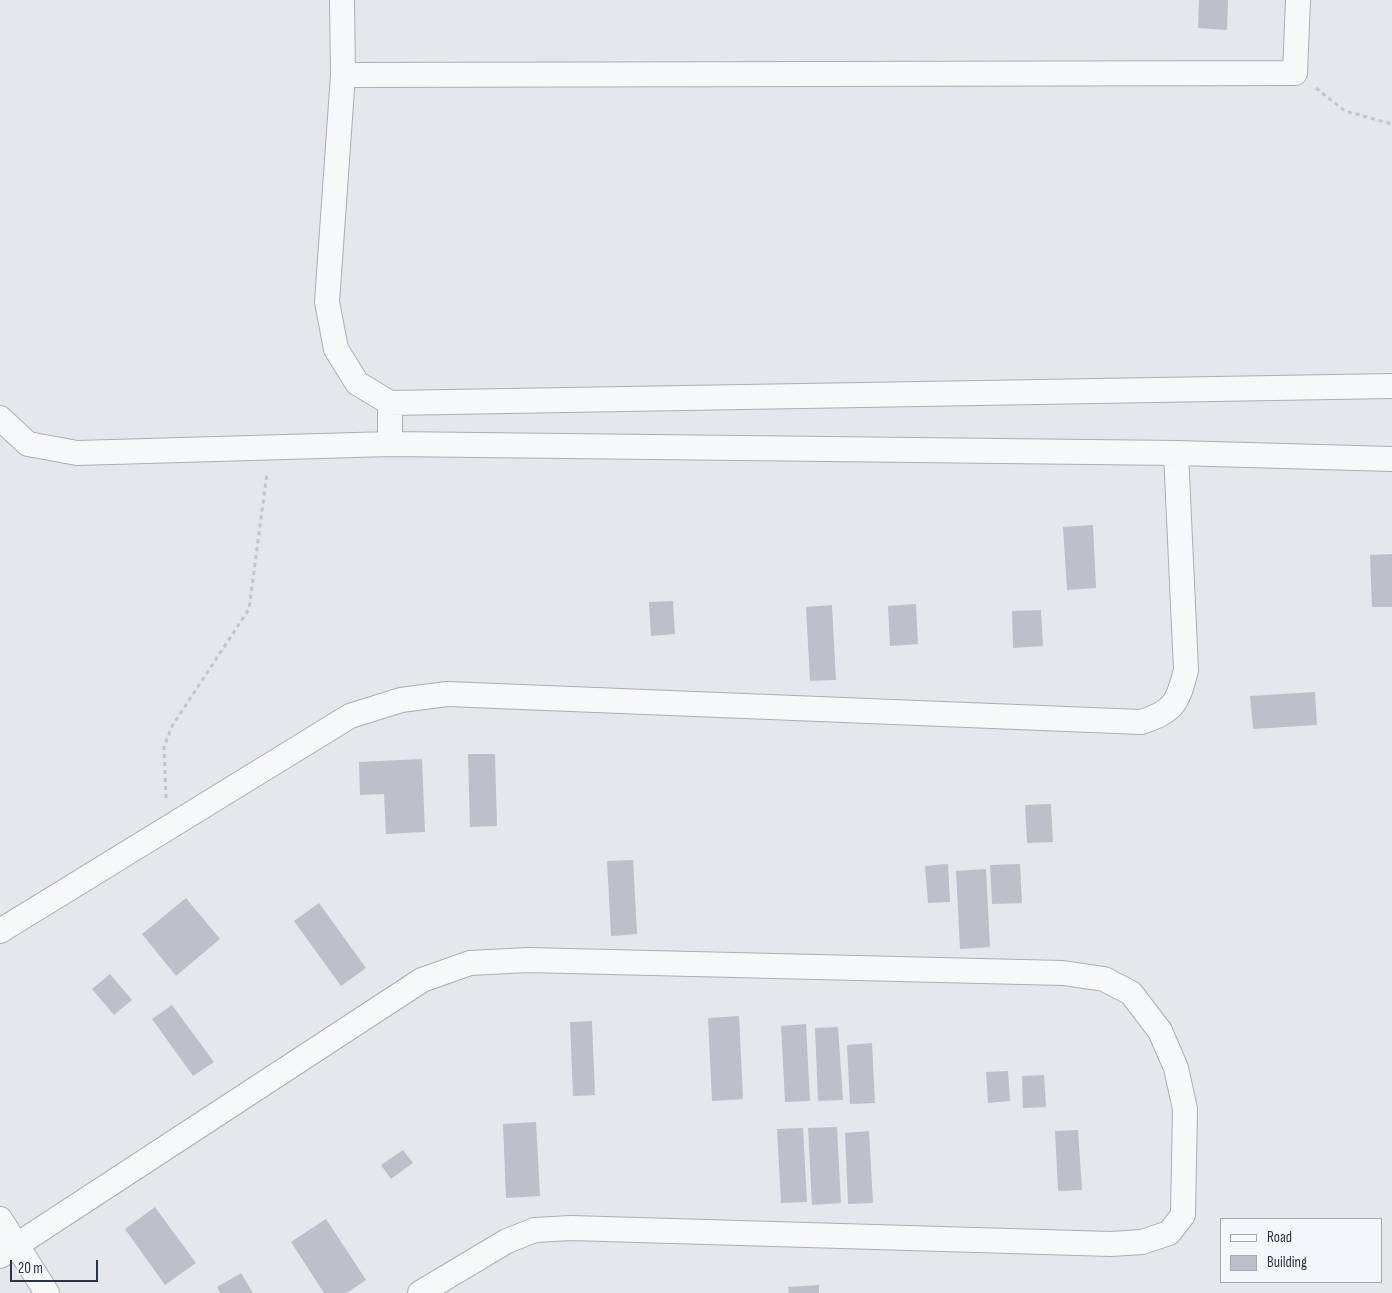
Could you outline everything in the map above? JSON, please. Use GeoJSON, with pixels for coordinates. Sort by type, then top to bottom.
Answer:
{"type":"FeatureCollection","features":[{"type":"Feature","properties":{"kind":"street"},"geometry":{"type":"LineString","coordinates":[[342,0],[343,75],[327,302],[336,349],[357,383],[390,403],[1392,386]]}},
{"type":"Feature","properties":{"kind":"street"},"geometry":{"type":"LineString","coordinates":[[343,75],[1295,73],[1298,0]]}},
{"type":"Feature","properties":{"kind":"street"},"geometry":{"type":"LineString","coordinates":[[390,403],[390,444]]}},
{"type":"Feature","properties":{"kind":"street"},"geometry":{"type":"LineString","coordinates":[[0,418],[28,444],[77,453],[390,444],[1176,453],[1392,460]]}},
{"type":"Feature","properties":{"kind":"street"},"geometry":{"type":"LineString","coordinates":[[0,931],[350,716],[401,700],[447,694],[1141,722],[1160,716],[1179,698],[1186,670],[1176,453]]}},
{"type":"Feature","properties":{"kind":"street"},"geometry":{"type":"LineString","coordinates":[[8,1251],[422,980],[470,963],[528,960],[1053,973],[1104,979],[1131,993],[1160,1031],[1176,1068],[1185,1109],[1183,1215],[1169,1232],[1142,1242],[1111,1244],[571,1228],[535,1230],[507,1242],[420,1293]]}},
{"type":"Feature","properties":{"kind":"street"},"geometry":{"type":"LineString","coordinates":[[0,1219],[8,1251],[47,1293]]}},
{"type":"Feature","properties":{"kind":"path"},"geometry":{"type":"LineString","coordinates":[[1295,73],[1346,110],[1392,124]]}},
{"type":"Feature","properties":{"kind":"path"},"geometry":{"type":"LineString","coordinates":[[167,830],[164,746],[172,726],[248,609],[271,447]]}},
{"type":"Feature","properties":{"kind":"building"},"geometry":{"type":"Polygon","coordinates":[[[1199,0],[1228,0],[1227,30],[1198,28],[1199,0]]]}},
{"type":"Feature","properties":{"kind":"building"},"geometry":{"type":"Polygon","coordinates":[[[1093,525],[1096,588],[1067,590],[1063,527],[1093,525]]]}},
{"type":"Feature","properties":{"kind":"building"},"geometry":{"type":"Polygon","coordinates":[[[1392,554],[1392,607],[1372,607],[1370,555],[1392,554]]]}},
{"type":"Feature","properties":{"kind":"building"},"geometry":{"type":"Polygon","coordinates":[[[673,601],[675,634],[651,636],[649,602],[673,601]]]}},
{"type":"Feature","properties":{"kind":"building"},"geometry":{"type":"Polygon","coordinates":[[[916,604],[918,644],[890,646],[888,606],[916,604]]]}},
{"type":"Feature","properties":{"kind":"building"},"geometry":{"type":"Polygon","coordinates":[[[832,605],[836,680],[810,681],[806,607],[832,605]]]}},
{"type":"Feature","properties":{"kind":"building"},"geometry":{"type":"Polygon","coordinates":[[[1041,610],[1043,646],[1013,648],[1012,611],[1041,610]]]}},
{"type":"Feature","properties":{"kind":"building"},"geometry":{"type":"Polygon","coordinates":[[[1315,692],[1317,725],[1253,729],[1250,696],[1315,692]]]}},
{"type":"Feature","properties":{"kind":"building"},"geometry":{"type":"Polygon","coordinates":[[[468,754],[495,754],[497,826],[470,827],[468,754]]]}},
{"type":"Feature","properties":{"kind":"building"},"geometry":{"type":"Polygon","coordinates":[[[422,759],[425,832],[386,834],[384,794],[360,795],[359,762],[422,759]]]}},
{"type":"Feature","properties":{"kind":"building"},"geometry":{"type":"Polygon","coordinates":[[[1051,804],[1053,842],[1027,843],[1025,805],[1051,804]]]}},
{"type":"Feature","properties":{"kind":"building"},"geometry":{"type":"Polygon","coordinates":[[[633,860],[637,934],[611,936],[607,861],[633,860]]]}},
{"type":"Feature","properties":{"kind":"building"},"geometry":{"type":"Polygon","coordinates":[[[948,864],[950,902],[928,903],[925,866],[948,864]]]}},
{"type":"Feature","properties":{"kind":"building"},"geometry":{"type":"Polygon","coordinates":[[[1020,864],[1022,903],[992,904],[990,865],[1020,864]]]}},
{"type":"Feature","properties":{"kind":"building"},"geometry":{"type":"Polygon","coordinates":[[[986,869],[990,947],[960,949],[956,871],[986,869]]]}},
{"type":"Feature","properties":{"kind":"building"},"geometry":{"type":"Polygon","coordinates":[[[186,898],[220,939],[176,976],[142,934],[186,898]]]}},
{"type":"Feature","properties":{"kind":"building"},"geometry":{"type":"Polygon","coordinates":[[[319,903],[366,968],[341,986],[294,921],[319,903]]]}},
{"type":"Feature","properties":{"kind":"building"},"geometry":{"type":"Polygon","coordinates":[[[110,974],[132,1000],[114,1015],[92,989],[110,974]]]}},
{"type":"Feature","properties":{"kind":"building"},"geometry":{"type":"Polygon","coordinates":[[[172,1005],[214,1062],[193,1076],[152,1019],[172,1005]]]}},
{"type":"Feature","properties":{"kind":"building"},"geometry":{"type":"Polygon","coordinates":[[[739,1016],[743,1099],[712,1101],[708,1018],[739,1016]]]}},
{"type":"Feature","properties":{"kind":"building"},"geometry":{"type":"Polygon","coordinates":[[[592,1021],[595,1095],[573,1096],[570,1022],[592,1021]]]}},
{"type":"Feature","properties":{"kind":"building"},"geometry":{"type":"Polygon","coordinates":[[[806,1024],[810,1101],[785,1102],[781,1026],[806,1024]]]}},
{"type":"Feature","properties":{"kind":"building"},"geometry":{"type":"Polygon","coordinates":[[[838,1027],[843,1100],[818,1101],[815,1028],[838,1027]]]}},
{"type":"Feature","properties":{"kind":"building"},"geometry":{"type":"Polygon","coordinates":[[[872,1043],[875,1103],[850,1104],[847,1045],[872,1043]]]}},
{"type":"Feature","properties":{"kind":"building"},"geometry":{"type":"Polygon","coordinates":[[[1008,1071],[1010,1101],[988,1103],[986,1072],[1008,1071]]]}},
{"type":"Feature","properties":{"kind":"building"},"geometry":{"type":"Polygon","coordinates":[[[1044,1075],[1046,1107],[1023,1108],[1022,1076],[1044,1075]]]}},
{"type":"Feature","properties":{"kind":"building"},"geometry":{"type":"Polygon","coordinates":[[[536,1122],[540,1196],[506,1198],[503,1124],[536,1122]]]}},
{"type":"Feature","properties":{"kind":"building"},"geometry":{"type":"Polygon","coordinates":[[[837,1127],[841,1203],[812,1205],[808,1128],[837,1127]]]}},
{"type":"Feature","properties":{"kind":"building"},"geometry":{"type":"Polygon","coordinates":[[[803,1128],[807,1202],[781,1203],[777,1129],[803,1128]]]}},
{"type":"Feature","properties":{"kind":"building"},"geometry":{"type":"Polygon","coordinates":[[[1078,1130],[1082,1190],[1058,1191],[1055,1131],[1078,1130]]]}},
{"type":"Feature","properties":{"kind":"building"},"geometry":{"type":"Polygon","coordinates":[[[869,1131],[873,1203],[848,1204],[845,1133],[869,1131]]]}},
{"type":"Feature","properties":{"kind":"building"},"geometry":{"type":"Polygon","coordinates":[[[403,1150],[413,1163],[391,1179],[381,1165],[403,1150]]]}},
{"type":"Feature","properties":{"kind":"building"},"geometry":{"type":"Polygon","coordinates":[[[155,1207],[196,1263],[165,1285],[125,1229],[155,1207]]]}},
{"type":"Feature","properties":{"kind":"building"},"geometry":{"type":"Polygon","coordinates":[[[326,1219],[366,1280],[347,1293],[324,1293],[291,1242],[326,1219]]]}},
{"type":"Feature","properties":{"kind":"building"},"geometry":{"type":"Polygon","coordinates":[[[241,1273],[253,1293],[220,1293],[217,1287],[241,1273]]]}},
{"type":"Feature","properties":{"kind":"building"},"geometry":{"type":"Polygon","coordinates":[[[819,1285],[819,1293],[789,1293],[788,1287],[819,1285]]]}}]}
